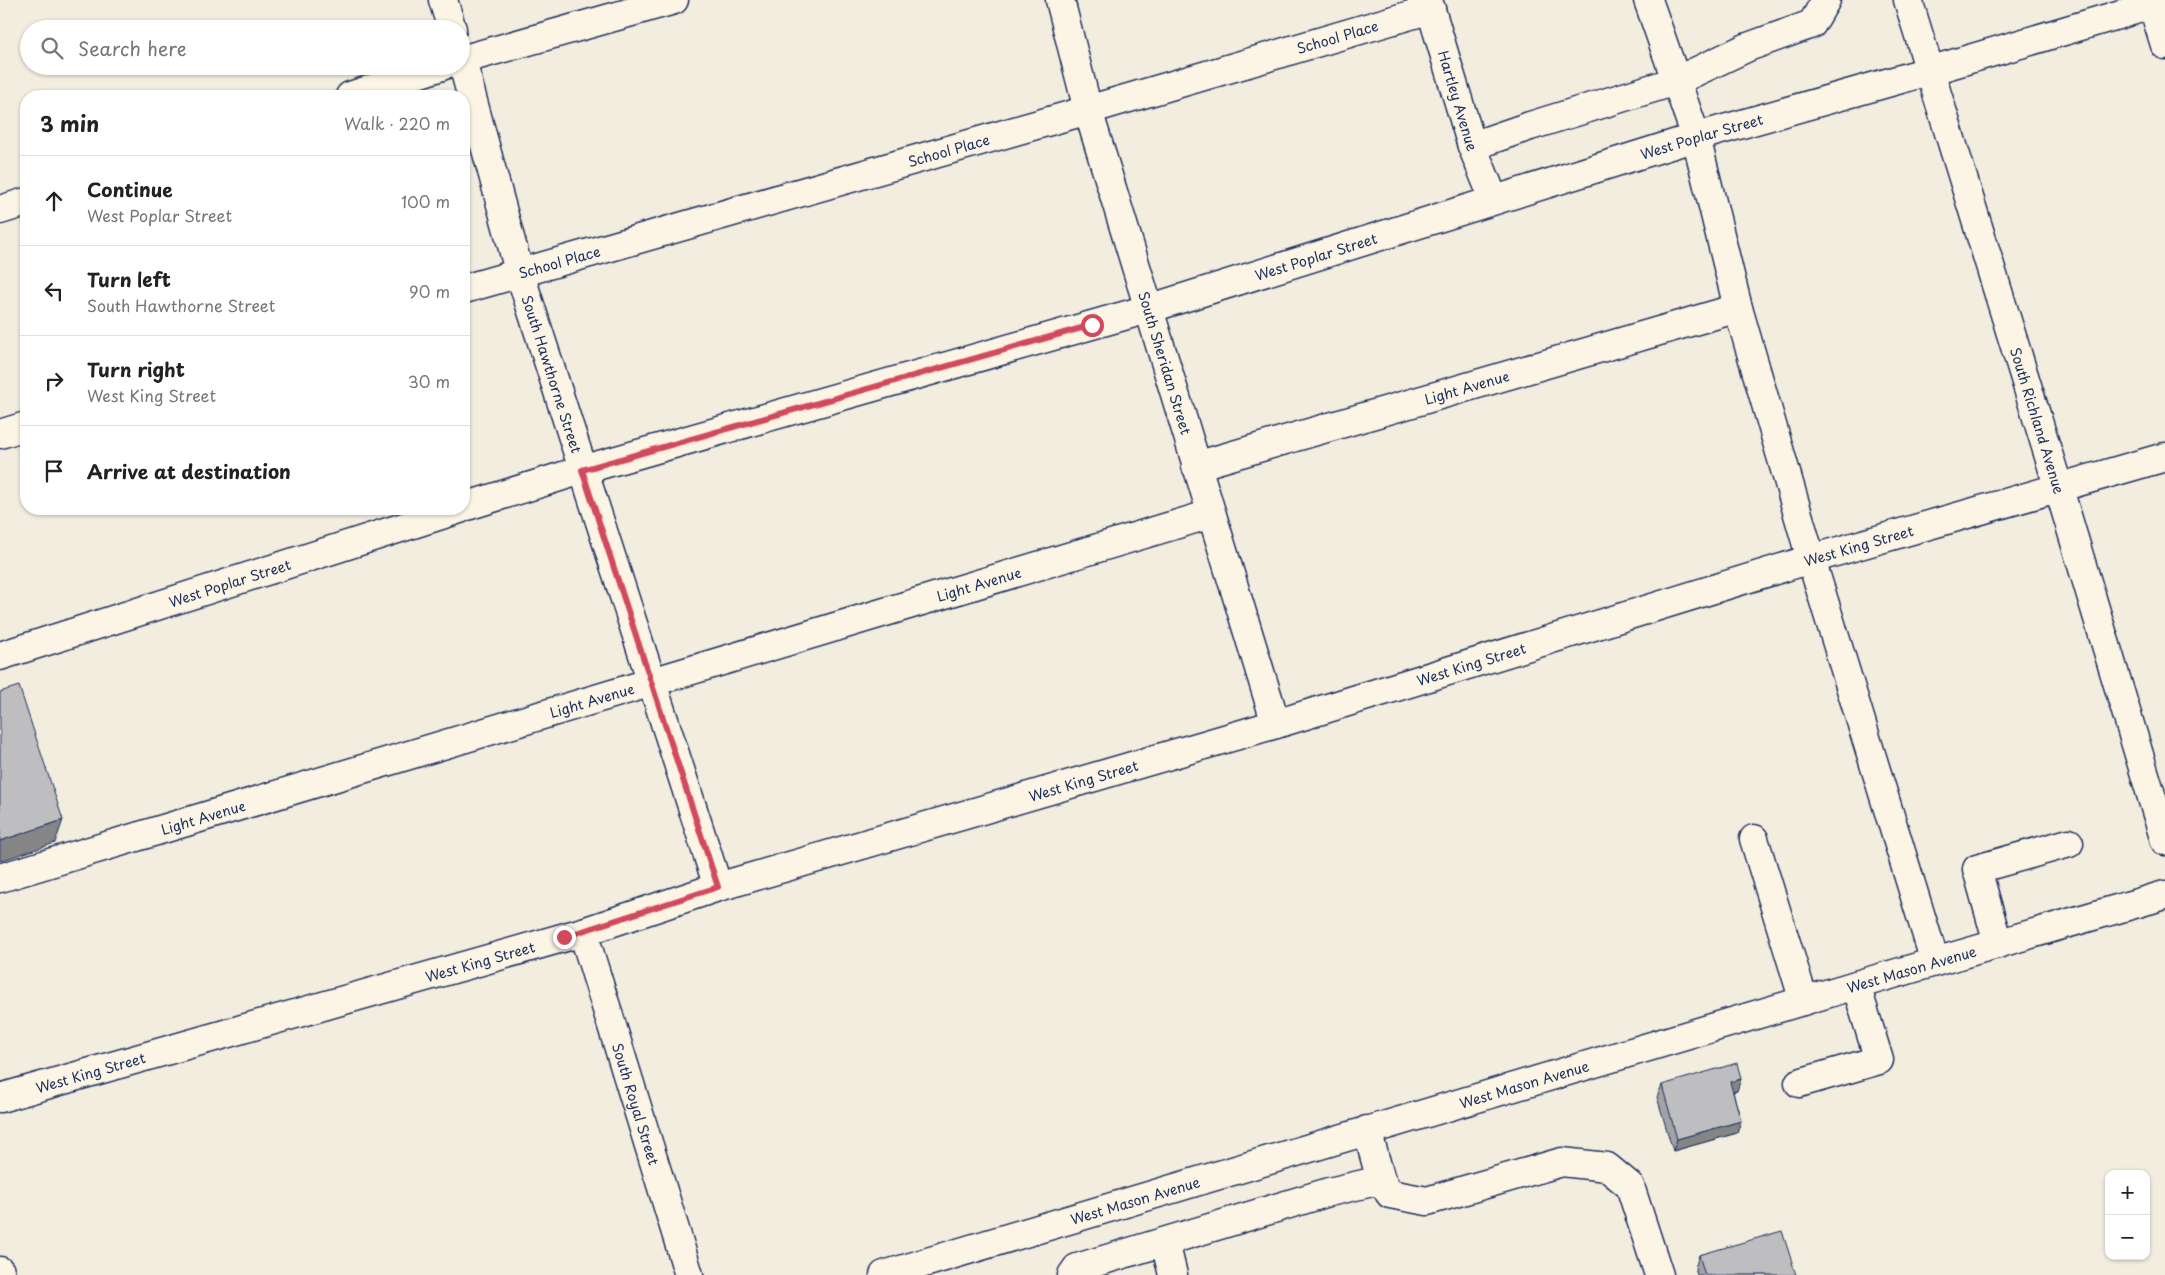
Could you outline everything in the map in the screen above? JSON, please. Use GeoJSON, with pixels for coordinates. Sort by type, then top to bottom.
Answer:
{"type":"FeatureCollection","features":[{"type":"Feature","properties":{"kind":"street"},"geometry":{"type":"LineString","coordinates":[[443,0],[449,20]]}},
{"type":"Feature","properties":{"kind":"street"},"geometry":{"type":"LineString","coordinates":[[470,57],[674,0]]}},
{"type":"Feature","properties":{"kind":"street","name":"South Sheridan Street"},"geometry":{"type":"LineString","coordinates":[[1060,0],[1088,110],[1276,724]]}},
{"type":"Feature","properties":{"kind":"street"},"geometry":{"type":"LineString","coordinates":[[1648,0],[1696,137],[1738,308],[1811,559],[1935,962]]}},
{"type":"Feature","properties":{"kind":"street"},"geometry":{"type":"LineString","coordinates":[[1472,146],[1676,81],[1748,47],[1812,24],[1826,0]]}},
{"type":"Feature","properties":{"kind":"street","name":"South Richland Avenue"},"geometry":{"type":"LineString","coordinates":[[1908,0],[2060,489],[2165,841]]}},
{"type":"Feature","properties":{"kind":"street"},"geometry":{"type":"LineString","coordinates":[[2156,2],[2165,45]]}},
{"type":"Feature","properties":{"kind":"street","name":"West Poplar Street"},"geometry":{"type":"LineString","coordinates":[[470,505],[582,470],[1148,309],[1696,137],[1929,71],[2156,2]]}},
{"type":"Feature","properties":{"kind":"street","name":"School Place"},"geometry":{"type":"LineString","coordinates":[[470,287],[1088,110],[1429,4]]}},
{"type":"Feature","properties":{"kind":"street","name":"Hartley Avenue"},"geometry":{"type":"LineString","coordinates":[[1429,4],[1472,146],[1494,200]]}},
{"type":"Feature","properties":{"kind":"street"},"geometry":{"type":"LineString","coordinates":[[368,90],[414,75]]}},
{"type":"Feature","properties":{"kind":"street","name":"South Hawthorne Street"},"geometry":{"type":"LineString","coordinates":[[461,75],[466,90]]}},
{"type":"Feature","properties":{"kind":"street","name":"South Hawthorne Street"},"geometry":{"type":"LineString","coordinates":[[470,105],[519,272],[718,887]]}},
{"type":"Feature","properties":{"kind":"street"},"geometry":{"type":"LineString","coordinates":[[0,210],[20,204]]}},
{"type":"Feature","properties":{"kind":"street","name":"Light Avenue"},"geometry":{"type":"LineString","coordinates":[[1196,466],[1738,308]]}},
{"type":"Feature","properties":{"kind":"street"},"geometry":{"type":"LineString","coordinates":[[0,434],[20,428]]}},
{"type":"Feature","properties":{"kind":"street","name":"West King Street"},"geometry":{"type":"LineString","coordinates":[[0,1098],[583,932],[718,887],[1276,724],[1811,559],[2060,489],[2165,457]]}},
{"type":"Feature","properties":{"kind":"street","name":"Light Avenue"},"geometry":{"type":"LineString","coordinates":[[0,878],[1211,514]]}},
{"type":"Feature","properties":{"kind":"street","name":"West Poplar Street"},"geometry":{"type":"LineString","coordinates":[[0,656],[441,515]]}},
{"type":"Feature","properties":{"kind":"street"},"geometry":{"type":"LineString","coordinates":[[1754,840],[1804,1001]]}},
{"type":"Feature","properties":{"kind":"street"},"geometry":{"type":"LineString","coordinates":[[1998,944],[1977,869],[2069,843]]}},
{"type":"Feature","properties":{"kind":"street","name":"West Mason Avenue"},"geometry":{"type":"LineString","coordinates":[[884,1275],[1856,985],[2165,896]]}},
{"type":"Feature","properties":{"kind":"street","name":"South Royal Street"},"geometry":{"type":"LineString","coordinates":[[583,932],[689,1275]]}},
{"type":"Feature","properties":{"kind":"street"},"geometry":{"type":"LineString","coordinates":[[1800,1083],[1879,1060],[1856,985]]}},
{"type":"Feature","properties":{"kind":"street"},"geometry":{"type":"LineString","coordinates":[[1367,1130],[1381,1180],[1390,1194],[1427,1201],[1562,1162],[1606,1167],[1630,1186],[1659,1275]]}},
{"type":"Feature","properties":{"kind":"street"},"geometry":{"type":"LineString","coordinates":[[1072,1275],[1077,1268],[1329,1192],[1381,1180]]}},
{"type":"Feature","properties":{"kind":"street"},"geometry":{"type":"LineString","coordinates":[[1164,1242],[1173,1275]]}},
{"type":"Feature","properties":{"kind":"street"},"geometry":{"type":"LineString","coordinates":[[0,1270],[2,1275]]}},
{"type":"Feature","properties":{"kind":"building"},"geometry":{"type":"Polygon","coordinates":[[[19,686],[63,820],[0,841],[0,692],[19,686]]]}},
{"type":"Feature","properties":{"kind":"building"},"geometry":{"type":"Polygon","coordinates":[[[1737,1063],[1741,1079],[1730,1082],[1741,1121],[1677,1139],[1662,1085],[1737,1063]]]}},
{"type":"Feature","properties":{"kind":"building"},"geometry":{"type":"Polygon","coordinates":[[[1782,1231],[1796,1275],[1705,1275],[1699,1255],[1782,1231]]]}},
{"type":"Feature","properties":{"kind":"route"},"geometry":{"type":"LineString","coordinates":[[564,937],[718,887],[582,470],[1092,325]]}}]}
